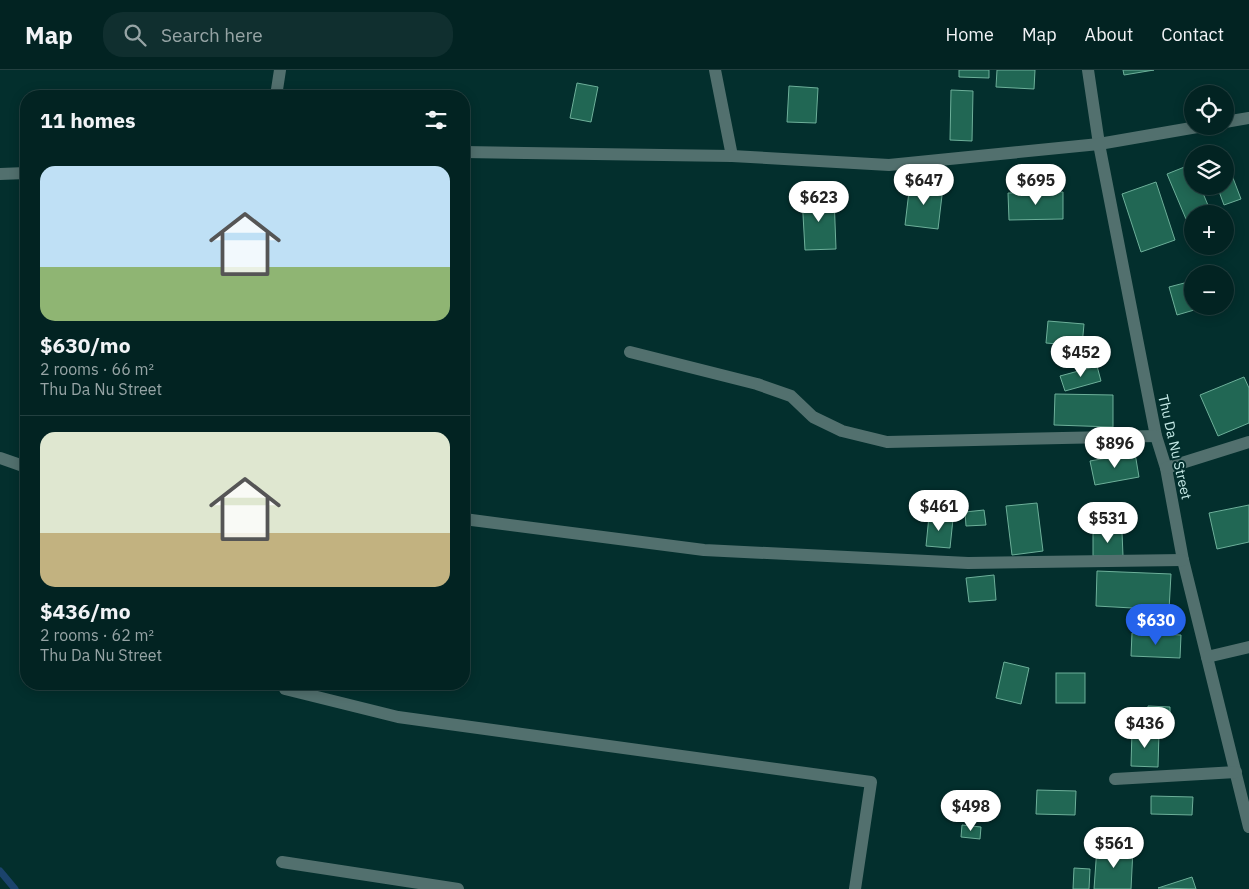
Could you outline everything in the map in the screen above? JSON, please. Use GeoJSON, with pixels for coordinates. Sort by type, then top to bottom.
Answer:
{"type":"FeatureCollection","features":[{"type":"Feature","properties":{"kind":"street"},"geometry":{"type":"LineString","coordinates":[[277,90],[280,70]]}},
{"type":"Feature","properties":{"kind":"street"},"geometry":{"type":"LineString","coordinates":[[715,70],[732,156]]}},
{"type":"Feature","properties":{"kind":"street","name":"Thu Da Nu Street"},"geometry":{"type":"LineString","coordinates":[[1088,70],[1099,144],[1156,436],[1166,468],[1184,560],[1249,827]]}},
{"type":"Feature","properties":{"kind":"street"},"geometry":{"type":"LineString","coordinates":[[1234,120],[1249,118]]}},
{"type":"Feature","properties":{"kind":"street"},"geometry":{"type":"LineString","coordinates":[[470,152],[732,156],[889,165],[1099,144],[1184,129]]}},
{"type":"Feature","properties":{"kind":"street"},"geometry":{"type":"LineString","coordinates":[[0,174],[20,172]]}},
{"type":"Feature","properties":{"kind":"street"},"geometry":{"type":"LineString","coordinates":[[630,352],[757,384],[791,396],[813,418],[842,431],[887,442],[1156,436]]}},
{"type":"Feature","properties":{"kind":"street"},"geometry":{"type":"LineString","coordinates":[[1166,468],[1249,442]]}},
{"type":"Feature","properties":{"kind":"street"},"geometry":{"type":"LineString","coordinates":[[0,458],[20,465]]}},
{"type":"Feature","properties":{"kind":"street"},"geometry":{"type":"LineString","coordinates":[[470,520],[704,550],[968,563],[1184,560]]}},
{"type":"Feature","properties":{"kind":"street"},"geometry":{"type":"LineString","coordinates":[[1208,657],[1249,647]]}},
{"type":"Feature","properties":{"kind":"street"},"geometry":{"type":"LineString","coordinates":[[289,690],[398,717],[871,782],[855,889]]}},
{"type":"Feature","properties":{"kind":"street"},"geometry":{"type":"LineString","coordinates":[[1115,779],[1236,772]]}},
{"type":"Feature","properties":{"kind":"street"},"geometry":{"type":"LineString","coordinates":[[282,862],[458,889]]}},
{"type":"Feature","properties":{"kind":"building"},"geometry":{"type":"Polygon","coordinates":[[[959,70],[989,70],[989,78],[959,77],[959,70]]]}},
{"type":"Feature","properties":{"kind":"building"},"geometry":{"type":"Polygon","coordinates":[[[997,70],[1035,70],[1034,89],[996,87],[997,70]]]}},
{"type":"Feature","properties":{"kind":"building"},"geometry":{"type":"Polygon","coordinates":[[[1123,70],[1154,70],[1124,75],[1123,70]]]}},
{"type":"Feature","properties":{"kind":"building"},"geometry":{"type":"Polygon","coordinates":[[[577,83],[598,87],[591,122],[570,118],[577,83]]]}},
{"type":"Feature","properties":{"kind":"building"},"geometry":{"type":"Polygon","coordinates":[[[789,86],[818,88],[816,123],[787,122],[789,86]]]}},
{"type":"Feature","properties":{"kind":"building"},"geometry":{"type":"Polygon","coordinates":[[[951,90],[973,91],[972,141],[950,140],[951,90]]]}},
{"type":"Feature","properties":{"kind":"building"},"geometry":{"type":"Polygon","coordinates":[[[1184,167],[1184,195],[1204,195],[1208,205],[1184,205],[1184,214],[1167,174],[1184,167]]]}},
{"type":"Feature","properties":{"kind":"building"},"geometry":{"type":"Polygon","coordinates":[[[1234,181],[1241,199],[1224,205],[1220,195],[1234,195],[1234,181]]]}},
{"type":"Feature","properties":{"kind":"building"},"geometry":{"type":"Polygon","coordinates":[[[1156,182],[1175,240],[1141,252],[1122,194],[1156,182]]]}},
{"type":"Feature","properties":{"kind":"building"},"geometry":{"type":"Polygon","coordinates":[[[910,183],[943,187],[938,229],[905,225],[910,183]]]}},
{"type":"Feature","properties":{"kind":"building"},"geometry":{"type":"Polygon","coordinates":[[[1063,192],[1063,219],[1009,220],[1008,193],[1063,192]]]}},
{"type":"Feature","properties":{"kind":"building"},"geometry":{"type":"Polygon","coordinates":[[[834,196],[836,249],[805,250],[802,197],[834,196]]]}},
{"type":"Feature","properties":{"kind":"building"},"geometry":{"type":"Polygon","coordinates":[[[1184,283],[1184,313],[1177,315],[1169,287],[1184,283]]]}},
{"type":"Feature","properties":{"kind":"building"},"geometry":{"type":"Polygon","coordinates":[[[1048,321],[1084,324],[1082,346],[1046,343],[1048,321]]]}},
{"type":"Feature","properties":{"kind":"building"},"geometry":{"type":"Polygon","coordinates":[[[1097,366],[1101,381],[1065,391],[1060,376],[1097,366]]]}},
{"type":"Feature","properties":{"kind":"building"},"geometry":{"type":"Polygon","coordinates":[[[1244,377],[1249,388],[1249,423],[1218,436],[1200,395],[1244,377]]]}},
{"type":"Feature","properties":{"kind":"building"},"geometry":{"type":"Polygon","coordinates":[[[1055,394],[1113,395],[1113,427],[1054,425],[1055,394]]]}},
{"type":"Feature","properties":{"kind":"building"},"geometry":{"type":"Polygon","coordinates":[[[1135,453],[1139,477],[1095,485],[1090,461],[1135,453]]]}},
{"type":"Feature","properties":{"kind":"building"},"geometry":{"type":"Polygon","coordinates":[[[1037,503],[1043,551],[1012,555],[1006,506],[1037,503]]]}},
{"type":"Feature","properties":{"kind":"building"},"geometry":{"type":"Polygon","coordinates":[[[1249,505],[1249,542],[1217,549],[1209,513],[1249,505]]]}},
{"type":"Feature","properties":{"kind":"building"},"geometry":{"type":"Polygon","coordinates":[[[984,510],[986,525],[966,526],[965,512],[984,510]]]}},
{"type":"Feature","properties":{"kind":"building"},"geometry":{"type":"Polygon","coordinates":[[[929,516],[953,519],[950,548],[926,546],[929,516]]]}},
{"type":"Feature","properties":{"kind":"building"},"geometry":{"type":"Polygon","coordinates":[[[1122,532],[1123,556],[1093,556],[1093,533],[1122,532]]]}},
{"type":"Feature","properties":{"kind":"building"},"geometry":{"type":"Polygon","coordinates":[[[1097,571],[1171,574],[1169,610],[1096,606],[1097,571]]]}},
{"type":"Feature","properties":{"kind":"building"},"geometry":{"type":"Polygon","coordinates":[[[994,575],[996,600],[969,602],[966,578],[994,575]]]}},
{"type":"Feature","properties":{"kind":"building"},"geometry":{"type":"Polygon","coordinates":[[[1132,633],[1181,635],[1180,658],[1131,656],[1132,633]]]}},
{"type":"Feature","properties":{"kind":"building"},"geometry":{"type":"Polygon","coordinates":[[[1004,662],[1029,668],[1021,704],[996,698],[1004,662]]]}},
{"type":"Feature","properties":{"kind":"building"},"geometry":{"type":"Polygon","coordinates":[[[1056,673],[1085,673],[1085,703],[1056,703],[1056,673]]]}},
{"type":"Feature","properties":{"kind":"building"},"geometry":{"type":"Polygon","coordinates":[[[1148,706],[1170,707],[1170,721],[1147,720],[1148,706]]]}},
{"type":"Feature","properties":{"kind":"building"},"geometry":{"type":"Polygon","coordinates":[[[1132,731],[1159,732],[1158,767],[1131,766],[1132,731]]]}},
{"type":"Feature","properties":{"kind":"building"},"geometry":{"type":"Polygon","coordinates":[[[1037,790],[1076,791],[1075,815],[1036,814],[1037,790]]]}},
{"type":"Feature","properties":{"kind":"building"},"geometry":{"type":"Polygon","coordinates":[[[1151,796],[1193,797],[1192,815],[1151,814],[1151,796]]]}},
{"type":"Feature","properties":{"kind":"building"},"geometry":{"type":"Polygon","coordinates":[[[962,825],[981,827],[980,839],[961,837],[962,825]]]}},
{"type":"Feature","properties":{"kind":"building"},"geometry":{"type":"Polygon","coordinates":[[[1097,847],[1133,849],[1131,889],[1094,889],[1097,847]]]}},
{"type":"Feature","properties":{"kind":"building"},"geometry":{"type":"Polygon","coordinates":[[[1074,868],[1090,869],[1089,889],[1073,889],[1074,868]]]}},
{"type":"Feature","properties":{"kind":"building"},"geometry":{"type":"Polygon","coordinates":[[[1192,877],[1196,889],[1158,888],[1192,877]]]}},
{"type":"Feature","properties":{"kind":"waterway"},"geometry":{"type":"LineString","coordinates":[[0,871],[15,889]]}}]}
